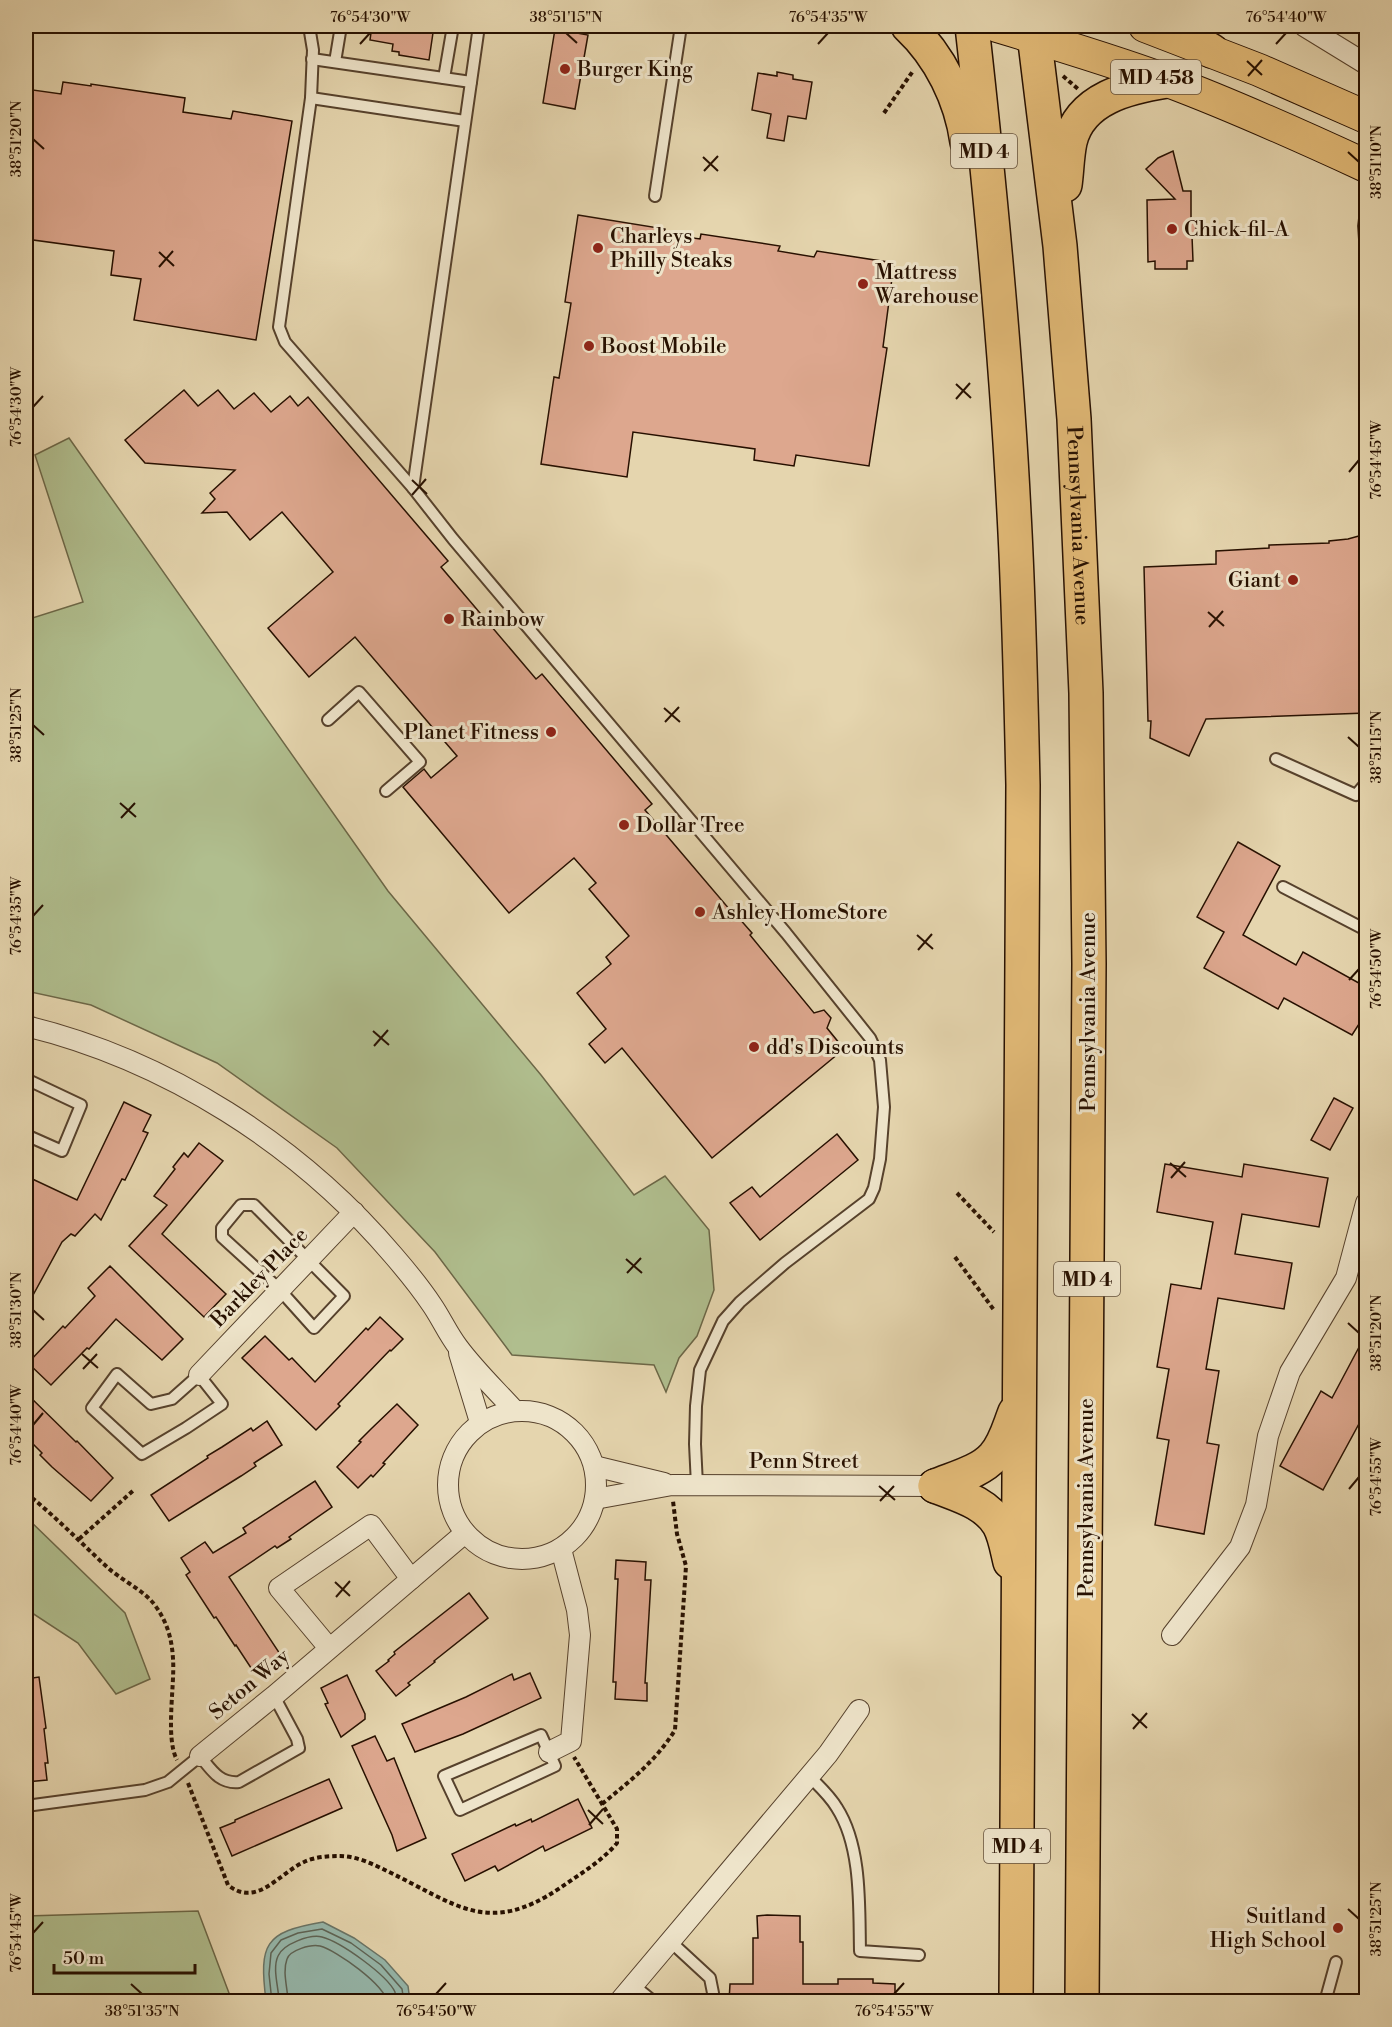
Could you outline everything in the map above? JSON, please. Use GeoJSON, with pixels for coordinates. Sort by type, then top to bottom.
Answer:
{"type":"FeatureCollection","features":[{"type":"Feature","properties":{"kind":"highway"},"geometry":{"type":"LineString","coordinates":[[908,26],[924,42],[938,63],[960,109],[967,140],[973,192],[996,276]]}},
{"type":"Feature","properties":{"kind":"highway","name":"MD 4"},"geometry":{"type":"LineString","coordinates":[[972,26],[996,276],[1014,512],[1023,785],[1016,2001]]}},
{"type":"Feature","properties":{"kind":"highway"},"geometry":{"type":"LineString","coordinates":[[1170,26],[1212,51]]}},
{"type":"Feature","properties":{"kind":"highway","name":"Pennsylvania Avenue"},"geometry":{"type":"LineString","coordinates":[[1034,31],[1060,246],[1074,418],[1081,556],[1089,827],[1082,2001]]}},
{"type":"Feature","properties":{"kind":"highway"},"geometry":{"type":"LineString","coordinates":[[1060,246],[1068,151],[1070,140],[1080,120],[1094,106],[1117,92],[1135,86],[1167,81]]}},
{"type":"Feature","properties":{"kind":"highway"},"geometry":{"type":"LineString","coordinates":[[935,1486],[981,1466],[994,1456],[1003,1441],[1020,1400]]}},
{"type":"Feature","properties":{"kind":"highway"},"geometry":{"type":"LineString","coordinates":[[935,1486],[978,1504],[994,1517],[1002,1533],[1018,1595]]}},
{"type":"Feature","properties":{"kind":"main road","name":"MD 458"},"geometry":{"type":"LineString","coordinates":[[997,26],[1034,31],[1167,81],[1271,123],[1366,166]]}},
{"type":"Feature","properties":{"kind":"main road","name":"MD 458"},"geometry":{"type":"LineString","coordinates":[[1145,26],[1212,51],[1366,117]]}},
{"type":"Feature","properties":{"kind":"street"},"geometry":{"type":"LineString","coordinates":[[1304,26],[1366,64]]}},
{"type":"Feature","properties":{"kind":"street"},"geometry":{"type":"LineString","coordinates":[[26,1026],[90,1046],[139,1066],[218,1106],[293,1158],[354,1212],[395,1257],[431,1304],[458,1347],[515,1411]]}},
{"type":"Feature","properties":{"kind":"street"},"geometry":{"type":"LineString","coordinates":[[1172,1635],[1240,1547],[1256,1505],[1268,1436],[1290,1372],[1346,1278],[1366,1203]]}},
{"type":"Feature","properties":{"kind":"street","name":"Barkley Place"},"geometry":{"type":"LineString","coordinates":[[199,1375],[354,1212]]}},
{"type":"Feature","properties":{"kind":"street"},"geometry":{"type":"LineString","coordinates":[[458,1347],[480,1422]]}},
{"type":"Feature","properties":{"kind":"street"},"geometry":{"type":"LineString","coordinates":[[515,1411],[547,1415],[569,1428],[584,1444],[594,1466],[595,1499],[582,1529],[561,1549],[540,1558],[528,1560],[509,1559],[486,1551],[458,1524],[449,1502],[450,1466],[459,1445],[480,1422],[515,1411]]}},
{"type":"Feature","properties":{"kind":"street","name":"Penn Street"},"geometry":{"type":"LineString","coordinates":[[594,1466],[672,1485]]}},
{"type":"Feature","properties":{"kind":"street","name":"Penn Street"},"geometry":{"type":"LineString","coordinates":[[595,1499],[672,1485],[935,1486]]}},
{"type":"Feature","properties":{"kind":"street"},"geometry":{"type":"LineString","coordinates":[[329,1648],[279,1588],[371,1525],[411,1579]]}},
{"type":"Feature","properties":{"kind":"street","name":"Seton Way"},"geometry":{"type":"LineString","coordinates":[[200,1756],[465,1533]]}},
{"type":"Feature","properties":{"kind":"street"},"geometry":{"type":"LineString","coordinates":[[558,1748],[571,1741],[580,1635],[577,1610],[561,1549]]}},
{"type":"Feature","properties":{"kind":"street"},"geometry":{"type":"LineString","coordinates":[[619,2001],[810,1777],[859,1710]]}},
{"type":"Feature","properties":{"kind":"lane"},"geometry":{"type":"LineString","coordinates":[[309,26],[312,59],[311,98],[279,327],[285,342],[413,488],[453,540],[786,933],[870,1038],[880,1060],[884,1107],[880,1159],[874,1188],[869,1198],[785,1263],[740,1302],[723,1321],[700,1370],[695,1444],[697,1485]]}},
{"type":"Feature","properties":{"kind":"lane"},"geometry":{"type":"LineString","coordinates":[[335,62],[341,26]]}},
{"type":"Feature","properties":{"kind":"lane"},"geometry":{"type":"LineString","coordinates":[[444,78],[453,26]]}},
{"type":"Feature","properties":{"kind":"lane"},"geometry":{"type":"LineString","coordinates":[[413,488],[479,26]]}},
{"type":"Feature","properties":{"kind":"lane"},"geometry":{"type":"LineString","coordinates":[[655,196],[681,26]]}},
{"type":"Feature","properties":{"kind":"lane"},"geometry":{"type":"LineString","coordinates":[[312,59],[471,82]]}},
{"type":"Feature","properties":{"kind":"lane"},"geometry":{"type":"LineString","coordinates":[[311,98],[465,121]]}},
{"type":"Feature","properties":{"kind":"lane"},"geometry":{"type":"LineString","coordinates":[[1366,212],[1364,226],[1366,252]]}},
{"type":"Feature","properties":{"kind":"lane"},"geometry":{"type":"LineString","coordinates":[[328,720],[359,692],[420,762],[387,791]]}},
{"type":"Feature","properties":{"kind":"lane"},"geometry":{"type":"LineString","coordinates":[[1276,759],[1356,795],[1366,783]]}},
{"type":"Feature","properties":{"kind":"lane"},"geometry":{"type":"LineString","coordinates":[[1284,886],[1366,930]]}},
{"type":"Feature","properties":{"kind":"lane"},"geometry":{"type":"LineString","coordinates":[[26,1079],[81,1105],[62,1151],[26,1135]]}},
{"type":"Feature","properties":{"kind":"lane"},"geometry":{"type":"LineString","coordinates":[[241,1205],[254,1205],[344,1296],[314,1328],[279,1289],[222,1237],[222,1228],[241,1205]]}},
{"type":"Feature","properties":{"kind":"lane"},"geometry":{"type":"LineString","coordinates":[[117,1374],[151,1404],[172,1399],[199,1375],[222,1404],[142,1454],[92,1408],[117,1374]]}},
{"type":"Feature","properties":{"kind":"lane"},"geometry":{"type":"LineString","coordinates":[[26,1806],[145,1790],[168,1782],[200,1756],[219,1778],[230,1783],[239,1782],[299,1748],[297,1739],[274,1696]]}},
{"type":"Feature","properties":{"kind":"lane"},"geometry":{"type":"LineString","coordinates":[[541,1735],[558,1748],[555,1766],[460,1810],[444,1776],[541,1735]]}},
{"type":"Feature","properties":{"kind":"lane"},"geometry":{"type":"LineString","coordinates":[[810,1777],[839,1810],[848,1832],[855,1860],[861,1951],[919,1954]]}},
{"type":"Feature","properties":{"kind":"lane"},"geometry":{"type":"LineString","coordinates":[[671,1942],[710,1978],[712,2001]]}},
{"type":"Feature","properties":{"kind":"lane"},"geometry":{"type":"LineString","coordinates":[[1325,2001],[1336,1962]]}},
{"type":"Feature","properties":{"kind":"lane"},"geometry":{"type":"LineString","coordinates":[[633,1984],[654,2001]]}},
{"type":"Feature","properties":{"kind":"path"},"geometry":{"type":"LineString","coordinates":[[884,113],[916,66]]}},
{"type":"Feature","properties":{"kind":"path"},"geometry":{"type":"LineString","coordinates":[[1057,73],[1067,78],[1081,91]]}},
{"type":"Feature","properties":{"kind":"path"},"geometry":{"type":"LineString","coordinates":[[957,1193],[995,1233]]}},
{"type":"Feature","properties":{"kind":"path"},"geometry":{"type":"LineString","coordinates":[[955,1257],[994,1311]]}},
{"type":"Feature","properties":{"kind":"path"},"geometry":{"type":"LineString","coordinates":[[602,1804],[634,1778],[663,1749],[675,1730],[686,1566],[677,1534],[672,1485]]}},
{"type":"Feature","properties":{"kind":"path"},"geometry":{"type":"LineString","coordinates":[[79,1539],[134,1490]]}},
{"type":"Feature","properties":{"kind":"path"},"geometry":{"type":"LineString","coordinates":[[26,1493],[79,1539],[108,1568],[153,1602],[164,1620],[171,1636],[174,1661],[171,1735],[174,1755],[183,1770],[228,1885],[238,1892],[253,1893],[265,1888],[304,1862],[341,1856],[370,1863],[461,1907],[480,1913],[509,1913],[539,1901],[606,1856],[617,1843],[617,1829],[602,1804],[558,1748]]}},
{"type":"Feature","properties":{"kind":"green space"},"geometry":{"type":"Polygon","coordinates":[[[69,438],[388,891],[541,1075],[634,1195],[665,1176],[709,1230],[714,1290],[697,1336],[679,1358],[666,1392],[654,1365],[512,1355],[435,1252],[337,1148],[217,1063],[91,1005],[26,991],[26,620],[83,602],[35,455],[69,438]]]}},
{"type":"Feature","properties":{"kind":"green space"},"geometry":{"type":"Polygon","coordinates":[[[26,1517],[125,1613],[150,1679],[116,1694],[78,1643],[26,1609],[26,1517]]]}},
{"type":"Feature","properties":{"kind":"green space"},"geometry":{"type":"Polygon","coordinates":[[[198,1911],[232,2001],[26,2001],[26,1916],[198,1911]]]}},
{"type":"Feature","properties":{"kind":"water"},"geometry":{"type":"Polygon","coordinates":[[[323,1922],[354,1938],[385,1960],[408,1986],[410,2001],[266,2001],[264,1966],[265,1954],[270,1944],[277,1936],[288,1931],[323,1922]]]}},
{"type":"Feature","properties":{"kind":"building"},"geometry":{"type":"Polygon","coordinates":[[[372,26],[434,26],[429,60],[399,55],[399,52],[392,51],[393,44],[370,40],[372,26]]]}},
{"type":"Feature","properties":{"kind":"building","name":"Burger King"},"geometry":{"type":"Polygon","coordinates":[[[555,29],[588,35],[575,109],[543,103],[555,29]]]}},
{"type":"Feature","properties":{"kind":"building"},"geometry":{"type":"Polygon","coordinates":[[[777,72],[793,75],[793,79],[812,82],[806,119],[788,116],[784,141],[767,138],[771,114],[752,110],[758,73],[777,76],[777,72]]]}},
{"type":"Feature","properties":{"kind":"building"},"geometry":{"type":"Polygon","coordinates":[[[63,82],[185,98],[183,112],[231,119],[233,111],[292,121],[256,340],[134,320],[141,279],[111,275],[114,251],[26,239],[26,89],[61,94],[63,82]]]}},
{"type":"Feature","properties":{"kind":"building","name":"Chick-fil-A"},"geometry":{"type":"Polygon","coordinates":[[[1173,151],[1183,191],[1191,191],[1191,221],[1196,221],[1196,236],[1192,236],[1193,261],[1187,261],[1187,269],[1155,269],[1155,261],[1148,262],[1147,200],[1175,199],[1146,169],[1158,158],[1173,151]]]}},
{"type":"Feature","properties":{"kind":"building"},"geometry":{"type":"Polygon","coordinates":[[[578,215],[665,229],[664,234],[700,239],[701,234],[780,246],[778,251],[814,257],[817,251],[894,263],[883,347],[887,348],[869,466],[796,455],[794,466],[754,460],[755,449],[633,432],[627,477],[541,464],[554,377],[559,378],[571,303],[565,302],[578,215]]]}},
{"type":"Feature","properties":{"kind":"building"},"geometry":{"type":"Polygon","coordinates":[[[184,390],[198,406],[218,390],[234,409],[254,393],[271,412],[290,396],[298,406],[308,397],[448,561],[441,567],[536,679],[542,674],[652,804],[645,810],[752,933],[750,935],[814,1013],[824,1010],[831,1018],[827,1028],[844,1049],[712,1158],[622,1048],[605,1063],[589,1044],[606,1029],[577,993],[611,964],[606,957],[629,936],[589,889],[596,883],[574,858],[509,913],[403,787],[424,769],[431,778],[457,756],[355,637],[309,677],[268,628],[333,572],[282,512],[250,540],[227,512],[202,513],[215,499],[210,493],[235,470],[145,463],[125,440],[184,390]]]}},
{"type":"Feature","properties":{"kind":"building"},"geometry":{"type":"Polygon","coordinates":[[[1366,534],[1366,713],[1206,719],[1189,756],[1150,738],[1144,567],[1216,564],[1216,551],[1269,548],[1269,545],[1329,543],[1329,541],[1366,534]]]}},
{"type":"Feature","properties":{"kind":"building"},"geometry":{"type":"Polygon","coordinates":[[[1238,842],[1280,866],[1243,935],[1296,965],[1303,952],[1366,987],[1366,1028],[1359,1024],[1352,1035],[1284,998],[1278,1009],[1204,968],[1224,932],[1197,917],[1238,842]]]}},
{"type":"Feature","properties":{"kind":"building"},"geometry":{"type":"Polygon","coordinates":[[[1334,1098],[1353,1108],[1330,1150],[1311,1140],[1334,1098]]]}},
{"type":"Feature","properties":{"kind":"building"},"geometry":{"type":"Polygon","coordinates":[[[124,1102],[151,1115],[143,1131],[148,1133],[125,1180],[122,1179],[101,1220],[95,1214],[75,1236],[71,1234],[62,1242],[26,1308],[26,1176],[77,1200],[124,1102]]]}},
{"type":"Feature","properties":{"kind":"building"},"geometry":{"type":"Polygon","coordinates":[[[837,1134],[858,1160],[760,1240],[730,1203],[752,1187],[760,1197],[837,1134]]]}},
{"type":"Feature","properties":{"kind":"building"},"geometry":{"type":"Polygon","coordinates":[[[199,1143],[223,1161],[162,1234],[226,1294],[204,1317],[129,1246],[167,1205],[154,1196],[184,1153],[188,1157],[199,1143]]]}},
{"type":"Feature","properties":{"kind":"building"},"geometry":{"type":"Polygon","coordinates":[[[1165,1164],[1242,1177],[1244,1164],[1328,1178],[1319,1227],[1242,1214],[1235,1254],[1292,1263],[1284,1309],[1218,1298],[1206,1369],[1219,1371],[1207,1443],[1219,1445],[1204,1534],[1155,1525],[1169,1440],[1157,1438],[1169,1369],[1157,1367],[1171,1284],[1201,1289],[1213,1222],[1157,1212],[1165,1164]]]}},
{"type":"Feature","properties":{"kind":"building"},"geometry":{"type":"Polygon","coordinates":[[[110,1266],[183,1339],[162,1360],[116,1319],[89,1349],[87,1348],[51,1385],[28,1363],[95,1296],[88,1288],[110,1266]]]}},
{"type":"Feature","properties":{"kind":"building"},"geometry":{"type":"Polygon","coordinates":[[[380,1317],[403,1339],[338,1404],[340,1406],[316,1430],[242,1358],[265,1336],[289,1360],[292,1358],[315,1382],[366,1328],[368,1330],[380,1317]]]}},
{"type":"Feature","properties":{"kind":"building"},"geometry":{"type":"Polygon","coordinates":[[[1366,1334],[1366,1425],[1360,1422],[1323,1490],[1280,1466],[1321,1391],[1332,1398],[1366,1334]]]}},
{"type":"Feature","properties":{"kind":"building"},"geometry":{"type":"Polygon","coordinates":[[[26,1393],[113,1478],[91,1501],[52,1467],[26,1437],[26,1393]]]}},
{"type":"Feature","properties":{"kind":"building"},"geometry":{"type":"Polygon","coordinates":[[[397,1404],[418,1425],[373,1477],[371,1475],[358,1488],[337,1467],[361,1442],[359,1441],[397,1404]]]}},
{"type":"Feature","properties":{"kind":"building"},"geometry":{"type":"Polygon","coordinates":[[[267,1421],[282,1445],[254,1463],[256,1466],[169,1521],[151,1495],[208,1458],[207,1456],[251,1428],[253,1431],[267,1421]]]}},
{"type":"Feature","properties":{"kind":"building"},"geometry":{"type":"Polygon","coordinates":[[[315,1481],[332,1507],[289,1537],[291,1539],[277,1548],[275,1546],[229,1577],[282,1657],[255,1674],[186,1575],[190,1572],[181,1558],[205,1542],[213,1553],[246,1533],[243,1528],[315,1481]]]}},
{"type":"Feature","properties":{"kind":"building"},"geometry":{"type":"Polygon","coordinates":[[[616,1560],[646,1562],[645,1580],[651,1580],[645,1683],[647,1683],[647,1701],[615,1699],[616,1682],[613,1682],[618,1579],[615,1579],[616,1560]]]}},
{"type":"Feature","properties":{"kind":"building"},"geometry":{"type":"Polygon","coordinates":[[[469,1593],[488,1618],[408,1683],[410,1685],[396,1696],[376,1671],[389,1661],[395,1654],[394,1652],[469,1593]]]}},
{"type":"Feature","properties":{"kind":"building"},"geometry":{"type":"Polygon","coordinates":[[[530,1673],[541,1698],[463,1734],[415,1752],[402,1724],[466,1697],[512,1674],[514,1680],[530,1673]]]}},
{"type":"Feature","properties":{"kind":"building"},"geometry":{"type":"Polygon","coordinates":[[[347,1675],[365,1714],[365,1719],[341,1737],[325,1704],[328,1703],[321,1688],[347,1675]]]}},
{"type":"Feature","properties":{"kind":"building"},"geometry":{"type":"Polygon","coordinates":[[[39,1677],[46,1728],[44,1729],[48,1763],[45,1763],[47,1780],[26,1782],[26,1679],[39,1677]]]}},
{"type":"Feature","properties":{"kind":"building"},"geometry":{"type":"Polygon","coordinates":[[[375,1736],[387,1761],[394,1758],[426,1838],[397,1851],[352,1746],[375,1736]]]}},
{"type":"Feature","properties":{"kind":"building"},"geometry":{"type":"Polygon","coordinates":[[[329,1779],[342,1808],[232,1856],[220,1828],[329,1779]]]}},
{"type":"Feature","properties":{"kind":"building"},"geometry":{"type":"Polygon","coordinates":[[[578,1799],[592,1828],[545,1851],[543,1846],[498,1871],[495,1866],[465,1881],[452,1854],[515,1824],[516,1826],[531,1819],[532,1822],[578,1799]]]}},
{"type":"Feature","properties":{"kind":"building"},"geometry":{"type":"Polygon","coordinates":[[[757,1916],[800,1916],[800,1942],[803,1942],[803,1984],[838,1984],[838,1979],[873,1979],[873,1983],[895,1984],[895,2001],[729,2001],[730,1984],[753,1984],[753,1938],[758,1938],[757,1916]]]}},
{"type":"Feature","properties":{"kind":"place","name":"Burger King"},"geometry":{"type":"Point","coordinates":[565,69]}},
{"type":"Feature","properties":{"kind":"place","name":"Chick-fil-A"},"geometry":{"type":"Point","coordinates":[1172,229]}},
{"type":"Feature","properties":{"kind":"place","name":"Charleys Philly Steaks"},"geometry":{"type":"Point","coordinates":[598,248]}},
{"type":"Feature","properties":{"kind":"place","name":"Mattress Warehouse"},"geometry":{"type":"Point","coordinates":[863,284]}},
{"type":"Feature","properties":{"kind":"place","name":"Boost Mobile"},"geometry":{"type":"Point","coordinates":[589,346]}},
{"type":"Feature","properties":{"kind":"place","name":"Giant"},"geometry":{"type":"Point","coordinates":[1293,580]}},
{"type":"Feature","properties":{"kind":"place","name":"Rainbow"},"geometry":{"type":"Point","coordinates":[449,619]}},
{"type":"Feature","properties":{"kind":"place","name":"Planet Fitness"},"geometry":{"type":"Point","coordinates":[551,732]}},
{"type":"Feature","properties":{"kind":"place","name":"Dollar Tree"},"geometry":{"type":"Point","coordinates":[624,825]}},
{"type":"Feature","properties":{"kind":"place","name":"Ashley HomeStore"},"geometry":{"type":"Point","coordinates":[700,912]}},
{"type":"Feature","properties":{"kind":"place","name":"dd's Discounts"},"geometry":{"type":"Point","coordinates":[754,1047]}},
{"type":"Feature","properties":{"kind":"place","name":"Suitland High School"},"geometry":{"type":"Point","coordinates":[1338,1928]}}]}
